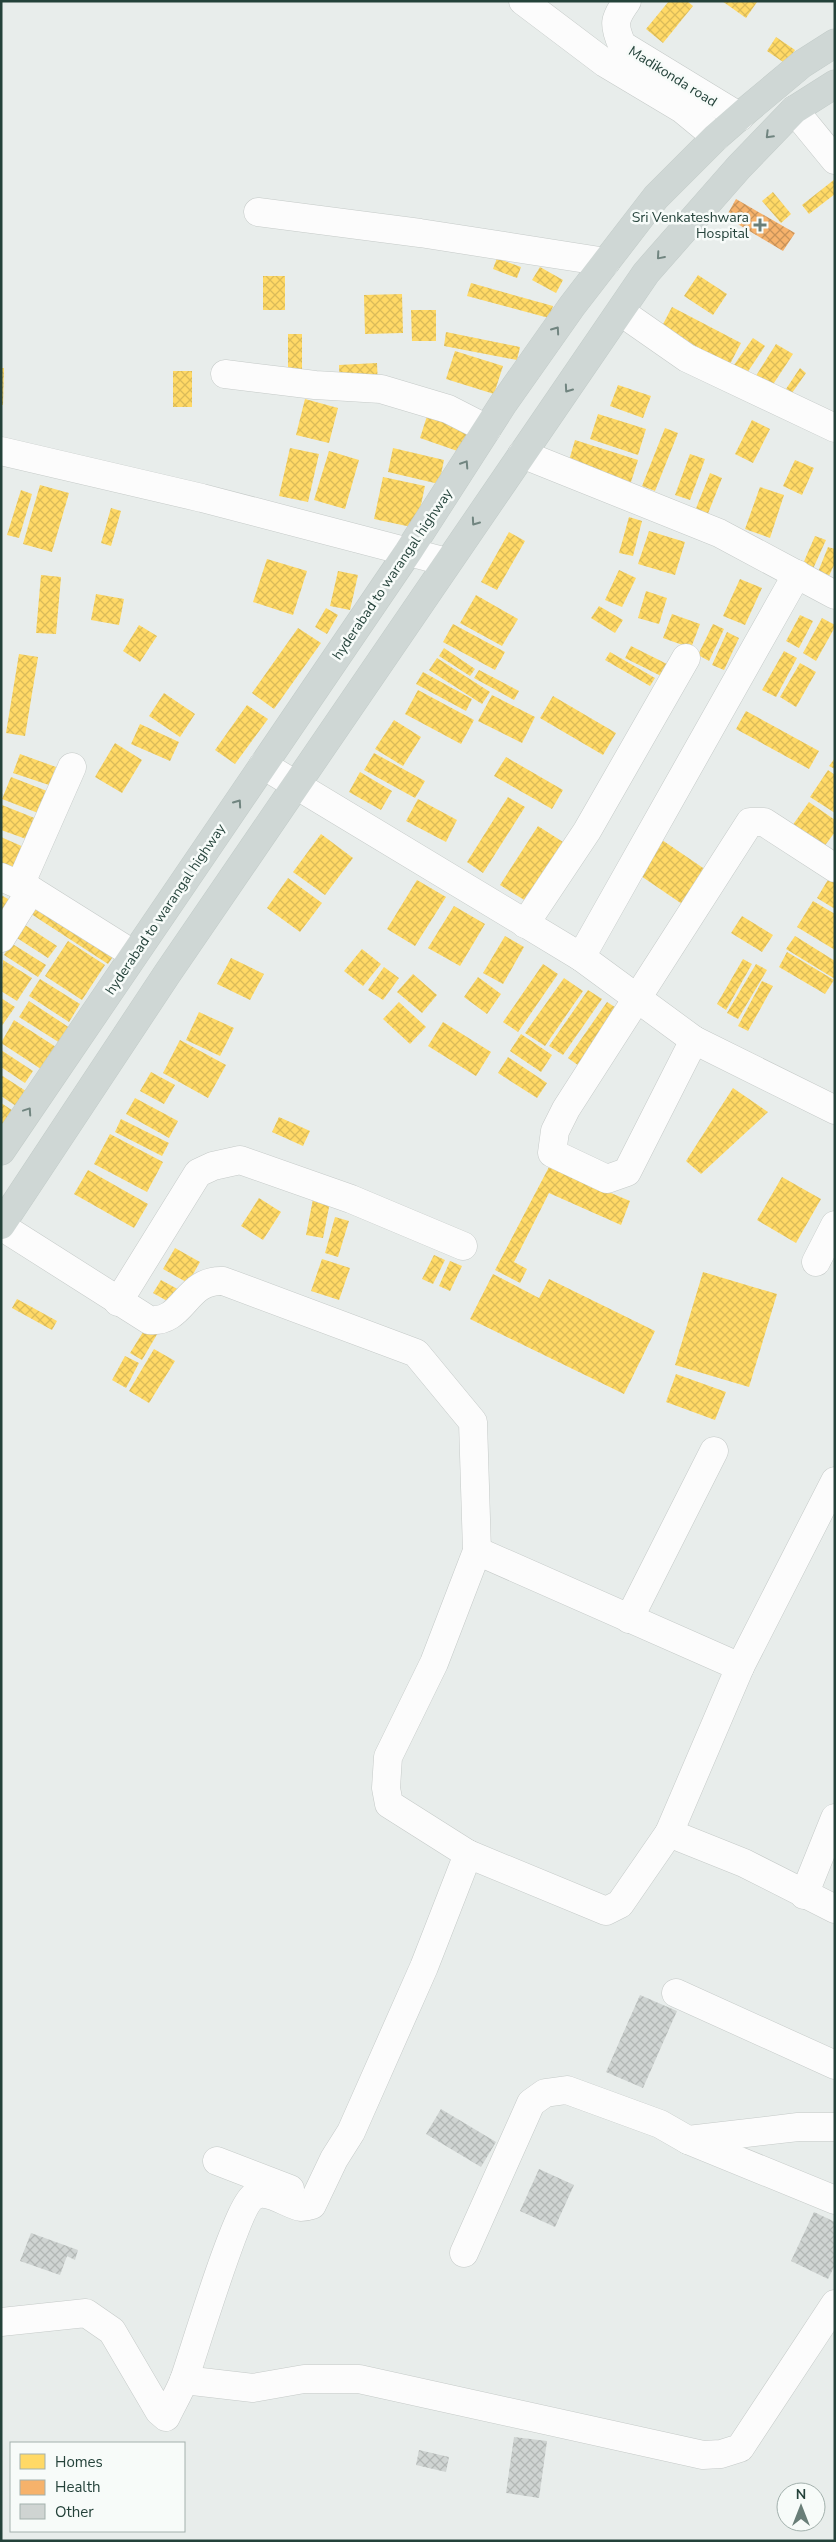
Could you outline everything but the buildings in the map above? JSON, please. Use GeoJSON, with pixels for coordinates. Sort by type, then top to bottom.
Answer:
{"type":"FeatureCollection","features":[{"type":"Feature","properties":{"kind":"main road","name":"hyderabad to warangal highway"},"geometry":{"type":"LineString","coordinates":[[2,1149],[408,552],[503,404],[606,262],[656,197],[716,137],[802,64],[835,42]]}},
{"type":"Feature","properties":{"kind":"main road"},"geometry":{"type":"LineString","coordinates":[[1,1225],[296,784],[522,454],[539,426],[564,395],[646,273],[739,166],[794,110],[835,84]]}},
{"type":"Feature","properties":{"kind":"street"},"geometry":{"type":"LineString","coordinates":[[523,1],[605,63],[682,109],[716,137]]}},
{"type":"Feature","properties":{"kind":"street","name":"Madikonda road"},"geometry":{"type":"LineString","coordinates":[[627,1],[616,17],[616,30],[622,44],[740,117]]}},
{"type":"Feature","properties":{"kind":"street"},"geometry":{"type":"LineString","coordinates":[[794,110],[835,160]]}},
{"type":"Feature","properties":{"kind":"street"},"geometry":{"type":"LineString","coordinates":[[258,212],[420,233],[606,262]]}},
{"type":"Feature","properties":{"kind":"street"},"geometry":{"type":"LineString","coordinates":[[621,312],[687,358],[835,428]]}},
{"type":"Feature","properties":{"kind":"street"},"geometry":{"type":"LineString","coordinates":[[225,374],[315,385],[381,389],[448,409],[487,429]]}},
{"type":"Feature","properties":{"kind":"street"},"geometry":{"type":"LineString","coordinates":[[1,451],[202,498],[447,562]]}},
{"type":"Feature","properties":{"kind":"street"},"geometry":{"type":"LineString","coordinates":[[522,454],[719,533],[835,595]]}},
{"type":"Feature","properties":{"kind":"street"},"geometry":{"type":"LineString","coordinates":[[581,957],[798,574]]}},
{"type":"Feature","properties":{"kind":"street"},"geometry":{"type":"LineString","coordinates":[[525,924],[587,831],[686,658]]}},
{"type":"Feature","properties":{"kind":"street"},"geometry":{"type":"LineString","coordinates":[[263,765],[581,957],[694,1040],[835,1110]]}},
{"type":"Feature","properties":{"kind":"street"},"geometry":{"type":"LineString","coordinates":[[1,938],[18,884],[72,767]]}},
{"type":"Feature","properties":{"kind":"street"},"geometry":{"type":"LineString","coordinates":[[694,1040],[627,1172],[607,1179],[552,1152],[555,1131],[566,1109],[750,822],[764,822],[835,868]]}},
{"type":"Feature","properties":{"kind":"street"},"geometry":{"type":"LineString","coordinates":[[18,884],[133,954]]}},
{"type":"Feature","properties":{"kind":"street"},"geometry":{"type":"LineString","coordinates":[[118,1302],[198,1173],[213,1166],[240,1160],[351,1199],[463,1246]]}},
{"type":"Feature","properties":{"kind":"street"},"geometry":{"type":"LineString","coordinates":[[1,1225],[118,1302],[149,1320],[159,1321],[173,1314],[202,1284],[211,1280],[223,1281],[416,1353],[473,1422],[477,1551],[434,1663],[388,1757],[386,1788],[389,1804],[468,1854],[606,1911],[620,1904],[669,1833],[740,1668],[835,1481]]}},
{"type":"Feature","properties":{"kind":"street"},"geometry":{"type":"LineString","coordinates":[[816,1262],[835,1225]]}},
{"type":"Feature","properties":{"kind":"street"},"geometry":{"type":"LineString","coordinates":[[629,1619],[714,1451]]}},
{"type":"Feature","properties":{"kind":"street"},"geometry":{"type":"LineString","coordinates":[[477,1551],[740,1668]]}},
{"type":"Feature","properties":{"kind":"street"},"geometry":{"type":"LineString","coordinates":[[804,1895],[835,1818]]}},
{"type":"Feature","properties":{"kind":"street"},"geometry":{"type":"LineString","coordinates":[[669,1833],[744,1864],[835,1909]]}},
{"type":"Feature","properties":{"kind":"street"},"geometry":{"type":"LineString","coordinates":[[1,2322],[86,2313],[112,2330],[159,2411],[166,2417],[175,2404],[225,2257],[249,2201],[255,2195],[263,2194],[302,2207],[312,2205],[334,2159],[351,2132],[400,2021],[468,1854]]}},
{"type":"Feature","properties":{"kind":"street"},"geometry":{"type":"LineString","coordinates":[[676,1993],[835,2065]]}},
{"type":"Feature","properties":{"kind":"street"},"geometry":{"type":"LineString","coordinates":[[464,2253],[530,2103],[544,2094],[567,2090],[660,2124],[688,2140],[835,2200]]}},
{"type":"Feature","properties":{"kind":"street"},"geometry":{"type":"LineString","coordinates":[[688,2140],[781,2128],[835,2127]]}},
{"type":"Feature","properties":{"kind":"street"},"geometry":{"type":"LineString","coordinates":[[216,2161],[316,2198]]}},
{"type":"Feature","properties":{"kind":"street"},"geometry":{"type":"LineString","coordinates":[[184,2380],[253,2388],[304,2379],[359,2379],[702,2454],[721,2454],[740,2448],[835,2304]]}},
{"type":"Feature","properties":{"kind":"place","name":"Sri Venkateshwara Hospital"},"geometry":{"type":"Point","coordinates":[760,225]}}]}
